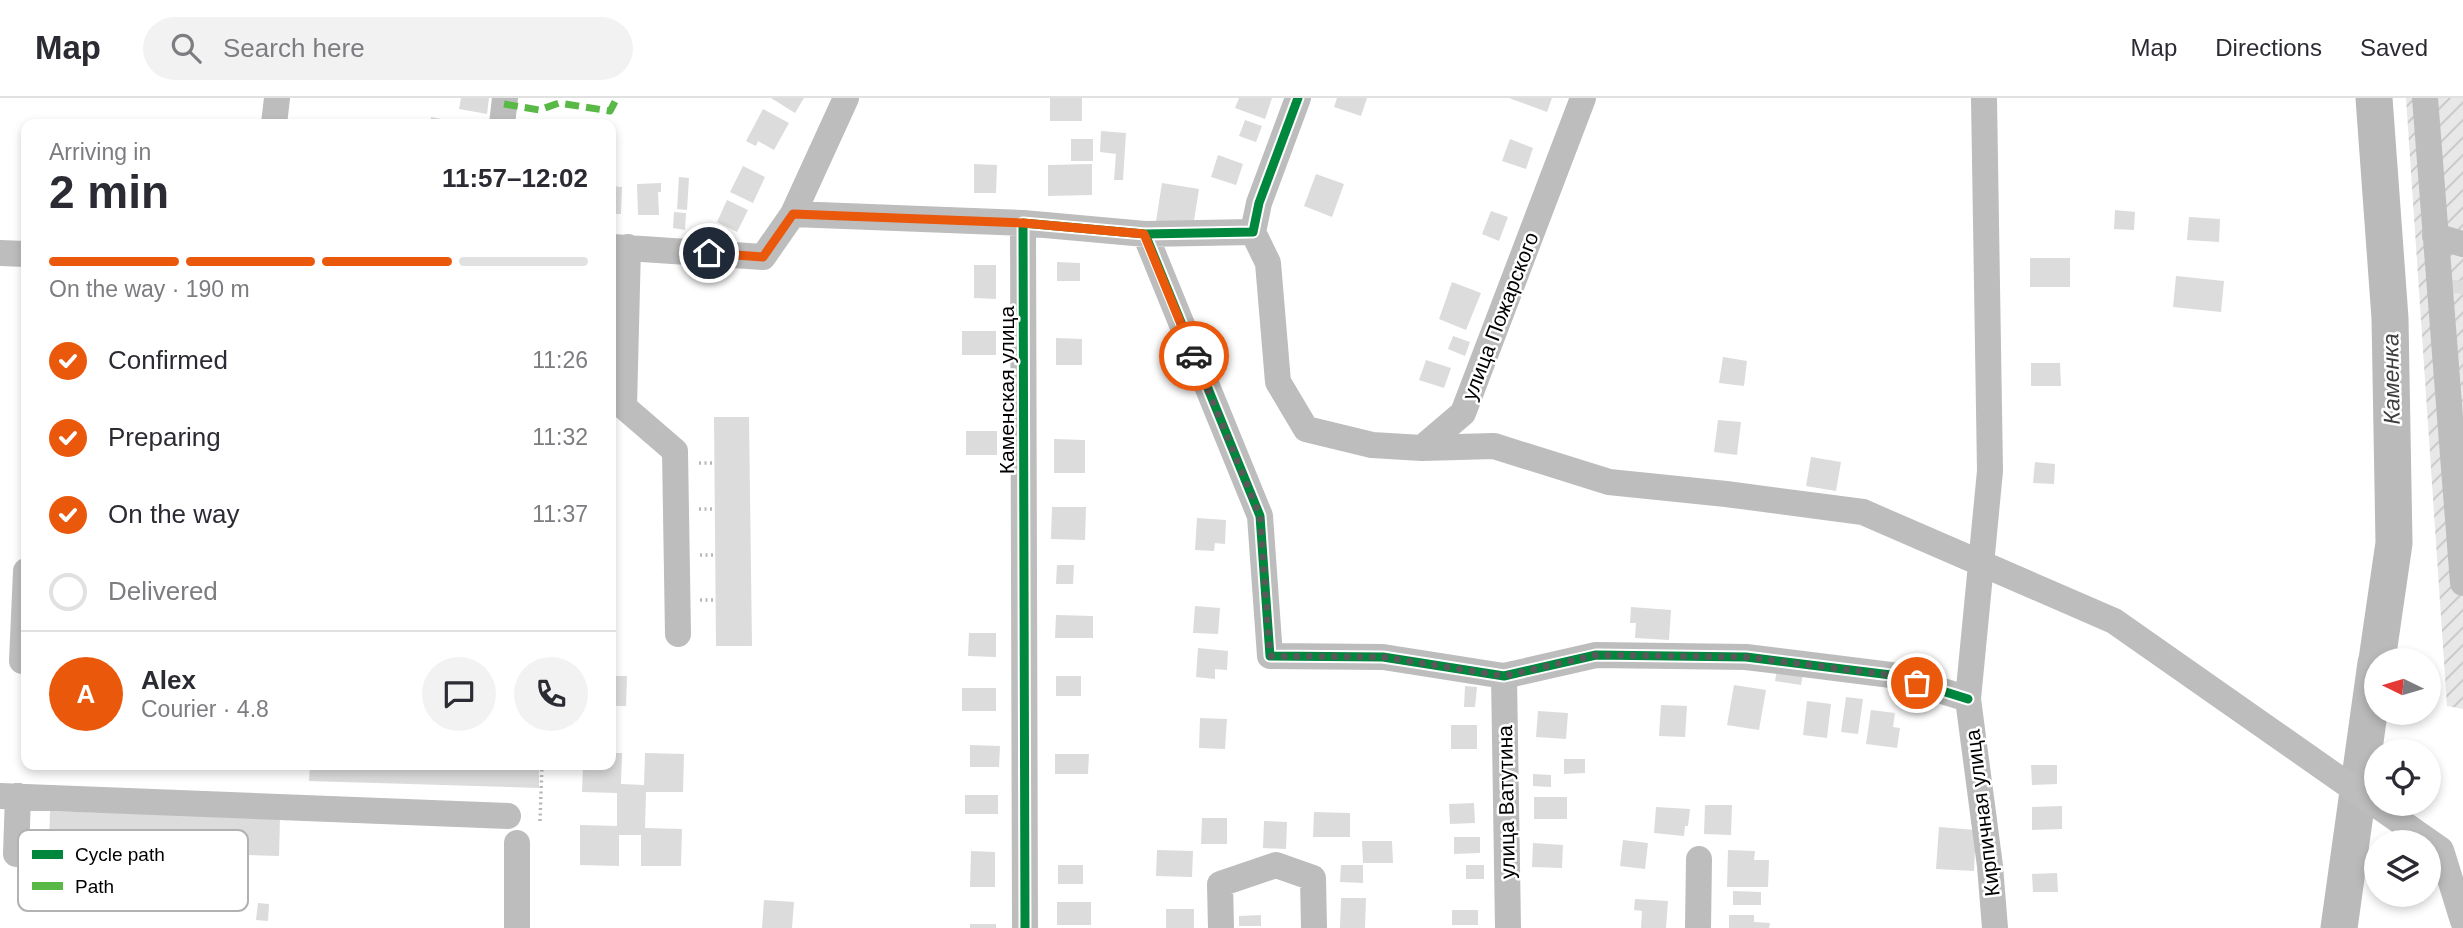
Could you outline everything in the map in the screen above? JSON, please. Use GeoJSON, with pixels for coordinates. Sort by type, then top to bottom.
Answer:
{"type":"FeatureCollection","features":[{"type":"Feature","properties":{"kind":"street"},"geometry":{"type":"LineString","coordinates":[[275,119],[277,98]]}},
{"type":"Feature","properties":{"kind":"street"},"geometry":{"type":"LineString","coordinates":[[503,119],[505,98]]}},
{"type":"Feature","properties":{"kind":"street"},"geometry":{"type":"LineString","coordinates":[[678,634],[676,451],[624,407],[619,247],[763,257],[793,214],[846,98]]}},
{"type":"Feature","properties":{"kind":"street"},"geometry":{"type":"LineString","coordinates":[[1298,98],[1259,203],[1253,232],[1268,263],[1278,382],[1306,429],[1372,445],[1422,448],[1494,446],[1609,482],[1863,512],[2114,621],[2441,850],[2463,921]]}},
{"type":"Feature","properties":{"kind":"street","name":"улица Пожарского"},"geometry":{"type":"LineString","coordinates":[[1422,448],[1463,413],[1583,98]]}},
{"type":"Feature","properties":{"kind":"street","name":"Кирпичная улица"},"geometry":{"type":"LineString","coordinates":[[1984,98],[1990,471],[1968,699],[1990,866],[1995,928]]}},
{"type":"Feature","properties":{"kind":"street"},"geometry":{"type":"LineString","coordinates":[[2425,98],[2435,236],[2457,445],[2463,583]]}},
{"type":"Feature","properties":{"kind":"street"},"geometry":{"type":"LineString","coordinates":[[793,214],[1023,223],[1144,234],[1253,232]]}},
{"type":"Feature","properties":{"kind":"street","name":"Каменская улица"},"geometry":{"type":"LineString","coordinates":[[1023,223],[1025,928]]}},
{"type":"Feature","properties":{"kind":"street"},"geometry":{"type":"LineString","coordinates":[[1144,234],[1260,516],[1270,656],[1383,657],[1504,676],[1596,655],[1746,657],[1891,675],[1968,699]]}},
{"type":"Feature","properties":{"kind":"street"},"geometry":{"type":"LineString","coordinates":[[2435,236],[2463,243]]}},
{"type":"Feature","properties":{"kind":"street"},"geometry":{"type":"LineString","coordinates":[[0,253],[21,254]]}},
{"type":"Feature","properties":{"kind":"street"},"geometry":{"type":"LineString","coordinates":[[16,660],[21,616]]}},
{"type":"Feature","properties":{"kind":"street","name":"улица Ватутина"},"geometry":{"type":"LineString","coordinates":[[1504,676],[1508,928]]}},
{"type":"Feature","properties":{"kind":"street"},"geometry":{"type":"LineString","coordinates":[[16,854],[9,796],[508,816]]}},
{"type":"Feature","properties":{"kind":"street"},"geometry":{"type":"LineString","coordinates":[[517,843],[517,928]]}},
{"type":"Feature","properties":{"kind":"street"},"geometry":{"type":"LineString","coordinates":[[1698,928],[1699,859]]}},
{"type":"Feature","properties":{"kind":"street"},"geometry":{"type":"LineString","coordinates":[[1221,928],[1220,884],[1276,865],[1313,878],[1314,928]]}},
{"type":"Feature","properties":{"kind":"path"},"geometry":{"type":"LineString","coordinates":[[540,821],[542,770]]}},
{"type":"Feature","properties":{"kind":"shaded area"},"geometry":{"type":"Polygon","coordinates":[[[2406,98],[2463,98],[2463,709],[2447,706],[2406,98]]]}},
{"type":"Feature","properties":{"kind":"building"},"geometry":{"type":"Polygon","coordinates":[[[461,98],[489,98],[487,114],[459,109],[461,98]]]}},
{"type":"Feature","properties":{"kind":"building"},"geometry":{"type":"Polygon","coordinates":[[[771,98],[804,98],[795,113],[771,98]]]}},
{"type":"Feature","properties":{"kind":"building"},"geometry":{"type":"Polygon","coordinates":[[[1050,98],[1082,98],[1082,121],[1050,121],[1050,98]]]}},
{"type":"Feature","properties":{"kind":"building"},"geometry":{"type":"Polygon","coordinates":[[[1239,98],[1272,98],[1265,119],[1235,108],[1239,98]]]}},
{"type":"Feature","properties":{"kind":"building"},"geometry":{"type":"Polygon","coordinates":[[[1337,98],[1367,98],[1361,116],[1334,107],[1337,98]]]}},
{"type":"Feature","properties":{"kind":"building"},"geometry":{"type":"Polygon","coordinates":[[[1509,98],[1552,98],[1547,112],[1509,98]]]}},
{"type":"Feature","properties":{"kind":"building"},"geometry":{"type":"Polygon","coordinates":[[[763,109],[789,123],[774,150],[758,141],[756,146],[746,141],[763,109]]]}},
{"type":"Feature","properties":{"kind":"building"},"geometry":{"type":"Polygon","coordinates":[[[1245,120],[1262,126],[1256,142],[1239,136],[1245,120]]]}},
{"type":"Feature","properties":{"kind":"building"},"geometry":{"type":"Polygon","coordinates":[[[1101,131],[1126,133],[1123,180],[1114,180],[1116,154],[1100,152],[1101,131]]]}},
{"type":"Feature","properties":{"kind":"building"},"geometry":{"type":"Polygon","coordinates":[[[1071,139],[1093,139],[1093,161],[1071,161],[1071,139]]]}},
{"type":"Feature","properties":{"kind":"building"},"geometry":{"type":"Polygon","coordinates":[[[1510,139],[1533,148],[1526,169],[1502,161],[1510,139]]]}},
{"type":"Feature","properties":{"kind":"building"},"geometry":{"type":"Polygon","coordinates":[[[1218,155],[1243,164],[1236,185],[1211,177],[1218,155]]]}},
{"type":"Feature","properties":{"kind":"building"},"geometry":{"type":"Polygon","coordinates":[[[974,164],[997,165],[996,193],[974,193],[974,164]]]}},
{"type":"Feature","properties":{"kind":"building"},"geometry":{"type":"Polygon","coordinates":[[[1092,164],[1092,195],[1048,196],[1048,165],[1092,164]]]}},
{"type":"Feature","properties":{"kind":"building"},"geometry":{"type":"Polygon","coordinates":[[[743,166],[765,177],[753,203],[730,192],[743,166]]]}},
{"type":"Feature","properties":{"kind":"building"},"geometry":{"type":"Polygon","coordinates":[[[1316,174],[1344,184],[1332,217],[1304,206],[1316,174]]]}},
{"type":"Feature","properties":{"kind":"building"},"geometry":{"type":"Polygon","coordinates":[[[679,177],[689,178],[687,210],[677,209],[679,177]]]}},
{"type":"Feature","properties":{"kind":"building"},"geometry":{"type":"Polygon","coordinates":[[[661,183],[661,192],[658,192],[659,215],[638,215],[637,184],[661,183]]]}},
{"type":"Feature","properties":{"kind":"building"},"geometry":{"type":"Polygon","coordinates":[[[1162,183],[1199,189],[1193,227],[1156,221],[1162,183]]]}},
{"type":"Feature","properties":{"kind":"building"},"geometry":{"type":"Polygon","coordinates":[[[616,186],[622,187],[621,214],[616,214],[616,186]]]}},
{"type":"Feature","properties":{"kind":"building"},"geometry":{"type":"Polygon","coordinates":[[[727,200],[748,210],[737,232],[717,222],[727,200]]]}},
{"type":"Feature","properties":{"kind":"building"},"geometry":{"type":"Polygon","coordinates":[[[2115,210],[2135,212],[2134,230],[2114,229],[2115,210]]]}},
{"type":"Feature","properties":{"kind":"building"},"geometry":{"type":"Polygon","coordinates":[[[1491,211],[1508,217],[1499,241],[1482,234],[1491,211]]]}},
{"type":"Feature","properties":{"kind":"building"},"geometry":{"type":"Polygon","coordinates":[[[674,212],[686,213],[685,230],[673,228],[674,212]]]}},
{"type":"Feature","properties":{"kind":"building"},"geometry":{"type":"Polygon","coordinates":[[[2189,217],[2220,219],[2219,242],[2187,240],[2189,217]]]}},
{"type":"Feature","properties":{"kind":"building"},"geometry":{"type":"Polygon","coordinates":[[[2030,258],[2070,258],[2070,287],[2030,287],[2030,258]]]}},
{"type":"Feature","properties":{"kind":"building"},"geometry":{"type":"Polygon","coordinates":[[[1057,262],[1080,263],[1080,281],[1057,281],[1057,262]]]}},
{"type":"Feature","properties":{"kind":"building"},"geometry":{"type":"Polygon","coordinates":[[[974,265],[996,265],[996,299],[974,298],[974,265]]]}},
{"type":"Feature","properties":{"kind":"building"},"geometry":{"type":"Polygon","coordinates":[[[2176,276],[2224,281],[2221,312],[2173,307],[2176,276]]]}},
{"type":"Feature","properties":{"kind":"building"},"geometry":{"type":"Polygon","coordinates":[[[2448,279],[2463,281],[2463,294],[2446,292],[2448,279]]]}},
{"type":"Feature","properties":{"kind":"building"},"geometry":{"type":"Polygon","coordinates":[[[1452,282],[1481,293],[1466,330],[1439,319],[1452,282]]]}},
{"type":"Feature","properties":{"kind":"building"},"geometry":{"type":"Polygon","coordinates":[[[962,331],[996,331],[996,355],[962,355],[962,331]]]}},
{"type":"Feature","properties":{"kind":"building"},"geometry":{"type":"Polygon","coordinates":[[[1453,336],[1470,342],[1465,356],[1448,349],[1453,336]]]}},
{"type":"Feature","properties":{"kind":"building"},"geometry":{"type":"Polygon","coordinates":[[[1056,338],[1082,339],[1082,365],[1056,365],[1056,338]]]}},
{"type":"Feature","properties":{"kind":"building"},"geometry":{"type":"Polygon","coordinates":[[[1723,357],[1747,361],[1744,386],[1719,383],[1723,357]]]}},
{"type":"Feature","properties":{"kind":"building"},"geometry":{"type":"Polygon","coordinates":[[[1426,360],[1451,368],[1444,388],[1419,380],[1426,360]]]}},
{"type":"Feature","properties":{"kind":"building"},"geometry":{"type":"Polygon","coordinates":[[[2031,363],[2060,363],[2061,386],[2031,386],[2031,363]]]}},
{"type":"Feature","properties":{"kind":"building"},"geometry":{"type":"Polygon","coordinates":[[[714,417],[749,417],[752,646],[716,646],[714,417]]]}},
{"type":"Feature","properties":{"kind":"building"},"geometry":{"type":"Polygon","coordinates":[[[1718,420],[1741,422],[1737,455],[1714,452],[1718,420]]]}},
{"type":"Feature","properties":{"kind":"building"},"geometry":{"type":"Polygon","coordinates":[[[966,431],[997,431],[997,455],[966,455],[966,431]]]}},
{"type":"Feature","properties":{"kind":"building"},"geometry":{"type":"Polygon","coordinates":[[[1054,439],[1085,440],[1085,473],[1054,473],[1054,439]]]}},
{"type":"Feature","properties":{"kind":"building"},"geometry":{"type":"Polygon","coordinates":[[[1811,457],[1841,462],[1836,491],[1806,486],[1811,457]]]}},
{"type":"Feature","properties":{"kind":"building"},"geometry":{"type":"Polygon","coordinates":[[[2035,462],[2055,464],[2054,484],[2033,483],[2035,462]]]}},
{"type":"Feature","properties":{"kind":"building"},"geometry":{"type":"Polygon","coordinates":[[[1052,507],[1086,507],[1085,540],[1051,539],[1052,507]]]}},
{"type":"Feature","properties":{"kind":"building"},"geometry":{"type":"Polygon","coordinates":[[[1197,518],[1226,520],[1225,544],[1215,543],[1214,551],[1195,550],[1197,518]]]}},
{"type":"Feature","properties":{"kind":"building"},"geometry":{"type":"Polygon","coordinates":[[[1057,565],[1074,565],[1073,584],[1056,584],[1057,565]]]}},
{"type":"Feature","properties":{"kind":"building"},"geometry":{"type":"Polygon","coordinates":[[[1195,606],[1220,608],[1218,634],[1193,633],[1195,606]]]}},
{"type":"Feature","properties":{"kind":"building"},"geometry":{"type":"Polygon","coordinates":[[[1631,607],[1671,610],[1669,640],[1635,638],[1636,623],[1630,623],[1631,607]]]}},
{"type":"Feature","properties":{"kind":"building"},"geometry":{"type":"Polygon","coordinates":[[[1056,615],[1093,616],[1093,638],[1055,638],[1056,615]]]}},
{"type":"Feature","properties":{"kind":"building"},"geometry":{"type":"Polygon","coordinates":[[[969,633],[996,633],[996,657],[968,656],[969,633]]]}},
{"type":"Feature","properties":{"kind":"building"},"geometry":{"type":"Polygon","coordinates":[[[1198,648],[1228,651],[1227,670],[1215,669],[1215,679],[1196,677],[1198,648]]]}},
{"type":"Feature","properties":{"kind":"building"},"geometry":{"type":"Polygon","coordinates":[[[1777,670],[1803,674],[1801,685],[1775,681],[1777,670]]]}},
{"type":"Feature","properties":{"kind":"building"},"geometry":{"type":"Polygon","coordinates":[[[616,676],[627,676],[626,706],[616,706],[616,676]]]}},
{"type":"Feature","properties":{"kind":"building"},"geometry":{"type":"Polygon","coordinates":[[[1056,676],[1081,676],[1081,696],[1056,696],[1056,676]]]}},
{"type":"Feature","properties":{"kind":"building"},"geometry":{"type":"Polygon","coordinates":[[[1734,685],[1766,690],[1759,730],[1727,725],[1734,685]]]}},
{"type":"Feature","properties":{"kind":"building"},"geometry":{"type":"Polygon","coordinates":[[[1465,686],[1477,687],[1475,707],[1464,707],[1465,686]]]}},
{"type":"Feature","properties":{"kind":"building"},"geometry":{"type":"Polygon","coordinates":[[[962,688],[996,688],[996,711],[962,711],[962,688]]]}},
{"type":"Feature","properties":{"kind":"building"},"geometry":{"type":"Polygon","coordinates":[[[1846,697],[1863,699],[1858,734],[1841,732],[1846,697]]]}},
{"type":"Feature","properties":{"kind":"building"},"geometry":{"type":"Polygon","coordinates":[[[1807,701],[1831,704],[1827,738],[1803,735],[1807,701]]]}},
{"type":"Feature","properties":{"kind":"building"},"geometry":{"type":"Polygon","coordinates":[[[1661,705],[1687,706],[1685,737],[1659,736],[1661,705]]]}},
{"type":"Feature","properties":{"kind":"building"},"geometry":{"type":"Polygon","coordinates":[[[1871,710],[1895,713],[1893,727],[1900,728],[1897,748],[1866,744],[1871,710]]]}},
{"type":"Feature","properties":{"kind":"building"},"geometry":{"type":"Polygon","coordinates":[[[1538,711],[1568,713],[1566,739],[1536,737],[1538,711]]]}},
{"type":"Feature","properties":{"kind":"building"},"geometry":{"type":"Polygon","coordinates":[[[1200,718],[1227,719],[1225,749],[1199,748],[1200,718]]]}},
{"type":"Feature","properties":{"kind":"building"},"geometry":{"type":"Polygon","coordinates":[[[1451,725],[1477,725],[1477,749],[1451,749],[1451,725]]]}},
{"type":"Feature","properties":{"kind":"building"},"geometry":{"type":"Polygon","coordinates":[[[970,745],[1000,746],[999,767],[970,767],[970,745]]]}},
{"type":"Feature","properties":{"kind":"building"},"geometry":{"type":"Polygon","coordinates":[[[616,753],[622,753],[621,784],[644,785],[645,753],[684,754],[683,792],[646,792],[645,828],[682,829],[681,866],[641,866],[641,835],[619,835],[619,866],[580,865],[580,825],[617,826],[617,793],[582,792],[583,770],[616,770],[616,753]]]}},
{"type":"Feature","properties":{"kind":"building"},"geometry":{"type":"Polygon","coordinates":[[[1055,754],[1089,754],[1088,774],[1055,774],[1055,754]]]}},
{"type":"Feature","properties":{"kind":"building"},"geometry":{"type":"Polygon","coordinates":[[[1564,759],[1585,759],[1585,773],[1564,774],[1564,759]]]}},
{"type":"Feature","properties":{"kind":"building"},"geometry":{"type":"Polygon","coordinates":[[[2031,765],[2057,765],[2057,784],[2032,785],[2031,765]]]}},
{"type":"Feature","properties":{"kind":"building"},"geometry":{"type":"Polygon","coordinates":[[[310,770],[539,770],[539,788],[309,781],[310,770]]]}},
{"type":"Feature","properties":{"kind":"building"},"geometry":{"type":"Polygon","coordinates":[[[1533,774],[1551,775],[1551,787],[1533,786],[1533,774]]]}},
{"type":"Feature","properties":{"kind":"building"},"geometry":{"type":"Polygon","coordinates":[[[965,795],[998,795],[998,814],[965,814],[965,795]]]}},
{"type":"Feature","properties":{"kind":"building"},"geometry":{"type":"Polygon","coordinates":[[[1534,797],[1567,797],[1567,819],[1534,819],[1534,797]]]}},
{"type":"Feature","properties":{"kind":"building"},"geometry":{"type":"Polygon","coordinates":[[[1474,803],[1475,823],[1450,824],[1449,804],[1474,803]]]}},
{"type":"Feature","properties":{"kind":"building"},"geometry":{"type":"Polygon","coordinates":[[[1705,805],[1732,805],[1731,835],[1704,834],[1705,805]]]}},
{"type":"Feature","properties":{"kind":"building"},"geometry":{"type":"Polygon","coordinates":[[[2062,806],[2062,829],[2032,830],[2032,807],[2062,806]]]}},
{"type":"Feature","properties":{"kind":"building"},"geometry":{"type":"Polygon","coordinates":[[[1656,807],[1690,809],[1684,836],[1654,833],[1656,807]]]}},
{"type":"Feature","properties":{"kind":"building"},"geometry":{"type":"Polygon","coordinates":[[[50,811],[280,818],[279,856],[248,855],[248,830],[50,830],[50,811]]]}},
{"type":"Feature","properties":{"kind":"building"},"geometry":{"type":"Polygon","coordinates":[[[1314,812],[1350,813],[1350,837],[1313,837],[1314,812]]]}},
{"type":"Feature","properties":{"kind":"building"},"geometry":{"type":"Polygon","coordinates":[[[1202,818],[1227,818],[1227,844],[1201,844],[1202,818]]]}},
{"type":"Feature","properties":{"kind":"building"},"geometry":{"type":"Polygon","coordinates":[[[1264,821],[1287,822],[1286,849],[1263,848],[1264,821]]]}},
{"type":"Feature","properties":{"kind":"building"},"geometry":{"type":"Polygon","coordinates":[[[1939,827],[1976,830],[1974,871],[1936,869],[1939,827]]]}},
{"type":"Feature","properties":{"kind":"building"},"geometry":{"type":"Polygon","coordinates":[[[1454,837],[1480,837],[1480,853],[1454,854],[1454,837]]]}},
{"type":"Feature","properties":{"kind":"building"},"geometry":{"type":"Polygon","coordinates":[[[1623,840],[1648,843],[1645,869],[1620,866],[1623,840]]]}},
{"type":"Feature","properties":{"kind":"building"},"geometry":{"type":"Polygon","coordinates":[[[1362,841],[1392,841],[1393,863],[1363,863],[1362,841]]]}},
{"type":"Feature","properties":{"kind":"building"},"geometry":{"type":"Polygon","coordinates":[[[1533,843],[1563,845],[1562,868],[1532,867],[1533,843]]]}},
{"type":"Feature","properties":{"kind":"building"},"geometry":{"type":"Polygon","coordinates":[[[1157,850],[1193,851],[1192,877],[1156,876],[1157,850]]]}},
{"type":"Feature","properties":{"kind":"building"},"geometry":{"type":"Polygon","coordinates":[[[1728,850],[1755,851],[1754,860],[1769,860],[1768,887],[1727,887],[1728,850]]]}},
{"type":"Feature","properties":{"kind":"building"},"geometry":{"type":"Polygon","coordinates":[[[971,851],[995,852],[995,887],[970,887],[971,851]]]}},
{"type":"Feature","properties":{"kind":"building"},"geometry":{"type":"Polygon","coordinates":[[[1058,865],[1083,865],[1083,884],[1058,884],[1058,865]]]}},
{"type":"Feature","properties":{"kind":"building"},"geometry":{"type":"Polygon","coordinates":[[[1341,865],[1363,865],[1363,883],[1340,882],[1341,865]]]}},
{"type":"Feature","properties":{"kind":"building"},"geometry":{"type":"Polygon","coordinates":[[[1466,865],[1484,865],[1484,879],[1466,879],[1466,865]]]}},
{"type":"Feature","properties":{"kind":"building"},"geometry":{"type":"Polygon","coordinates":[[[2057,873],[2058,892],[2033,892],[2032,874],[2057,873]]]}},
{"type":"Feature","properties":{"kind":"building"},"geometry":{"type":"Polygon","coordinates":[[[1733,891],[1761,892],[1761,905],[1733,905],[1733,891]]]}},
{"type":"Feature","properties":{"kind":"building"},"geometry":{"type":"Polygon","coordinates":[[[1341,898],[1366,898],[1365,928],[1340,928],[1341,898]]]}},
{"type":"Feature","properties":{"kind":"building"},"geometry":{"type":"Polygon","coordinates":[[[1635,899],[1668,901],[1666,928],[1641,928],[1642,911],[1634,910],[1635,899]]]}},
{"type":"Feature","properties":{"kind":"building"},"geometry":{"type":"Polygon","coordinates":[[[764,900],[794,902],[792,928],[762,928],[764,900]]]}},
{"type":"Feature","properties":{"kind":"building"},"geometry":{"type":"Polygon","coordinates":[[[1057,902],[1091,902],[1091,925],[1057,925],[1057,902]]]}},
{"type":"Feature","properties":{"kind":"building"},"geometry":{"type":"Polygon","coordinates":[[[258,903],[269,904],[268,921],[256,920],[258,903]]]}},
{"type":"Feature","properties":{"kind":"building"},"geometry":{"type":"Polygon","coordinates":[[[1166,909],[1194,909],[1194,928],[1166,928],[1166,909]]]}},
{"type":"Feature","properties":{"kind":"building"},"geometry":{"type":"Polygon","coordinates":[[[1452,910],[1478,910],[1478,925],[1452,925],[1452,910]]]}},
{"type":"Feature","properties":{"kind":"building"},"geometry":{"type":"Polygon","coordinates":[[[1261,915],[1261,926],[1239,926],[1239,916],[1261,915]]]}},
{"type":"Feature","properties":{"kind":"building"},"geometry":{"type":"Polygon","coordinates":[[[1729,915],[1754,915],[1754,922],[1770,923],[1769,928],[1729,928],[1729,915]]]}},
{"type":"Feature","properties":{"kind":"building"},"geometry":{"type":"Polygon","coordinates":[[[970,924],[996,924],[996,928],[970,928],[970,924]]]}},
{"type":"Feature","properties":{"kind":"waterway","name":"Каменка"},"geometry":{"type":"LineString","coordinates":[[2374,98],[2390,318],[2394,543],[2379,648]]}},
{"type":"Feature","properties":{"kind":"waterway","name":"Каменка"},"geometry":{"type":"LineString","coordinates":[[2339,928],[2367,725]]}},
{"type":"Feature","properties":{"kind":"marked path"},"geometry":{"type":"LineString","coordinates":[[504,104],[539,110],[559,103],[610,111],[617,98]]}},
{"type":"Feature","properties":{"kind":"cycle path"},"geometry":{"type":"LineString","coordinates":[[1025,928],[1023,223],[1145,234],[1253,232],[1259,203],[1298,98]]}},
{"type":"Feature","properties":{"kind":"cycle path"},"geometry":{"type":"LineString","coordinates":[[1145,234],[1260,516],[1270,656],[1383,657],[1504,676],[1596,655],[1746,657],[1891,675],[1968,699]]}},
{"type":"Feature","properties":{"kind":"way so far"},"geometry":{"type":"LineString","coordinates":[[1194,356],[1260,516],[1270,656],[1383,657],[1504,676],[1596,655],[1746,657],[1891,675],[1917,683]]}},
{"type":"Feature","properties":{"kind":"route"},"geometry":{"type":"LineString","coordinates":[[709,253],[763,257],[793,214],[1023,223],[1144,234],[1194,356]]}}]}
